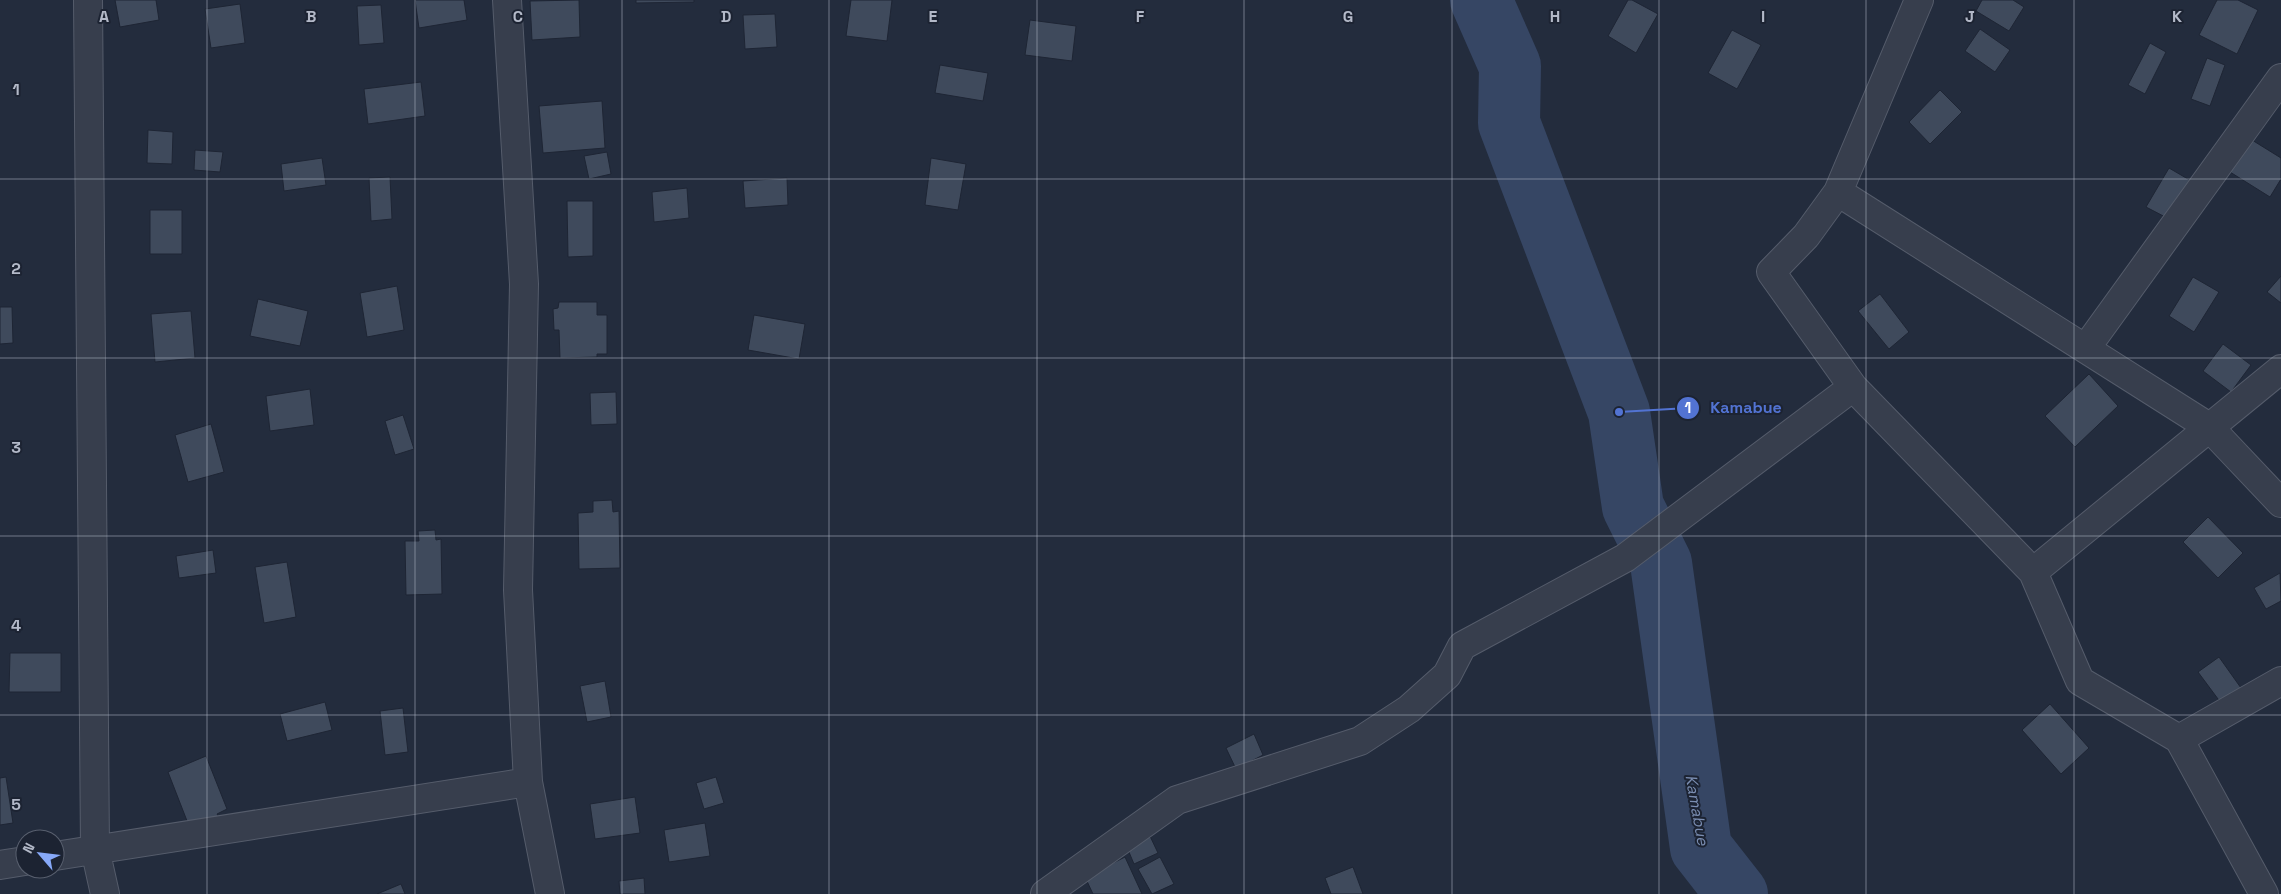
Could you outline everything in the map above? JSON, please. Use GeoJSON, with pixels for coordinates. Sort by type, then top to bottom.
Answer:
{"type":"FeatureCollection","features":[{"type":"Feature","properties":{"kind":"street"},"geometry":{"type":"LineString","coordinates":[[88,0],[95,849],[104,894]]}},
{"type":"Feature","properties":{"kind":"street"},"geometry":{"type":"LineString","coordinates":[[507,0],[524,284],[518,590],[528,782],[550,894]]}},
{"type":"Feature","properties":{"kind":"street"},"geometry":{"type":"LineString","coordinates":[[1919,0],[1838,192],[1806,236],[1771,272],[1853,387],[2033,572],[2080,681],[2179,739],[2264,894]]}},
{"type":"Feature","properties":{"kind":"street"},"geometry":{"type":"LineString","coordinates":[[2086,348],[2281,78]]}},
{"type":"Feature","properties":{"kind":"street"},"geometry":{"type":"LineString","coordinates":[[1838,192],[2210,427],[2281,503]]}},
{"type":"Feature","properties":{"kind":"street"},"geometry":{"type":"LineString","coordinates":[[2033,572],[2281,369]]}},
{"type":"Feature","properties":{"kind":"street"},"geometry":{"type":"LineString","coordinates":[[1045,894],[1177,800],[1360,741],[1409,709],[1447,675],[1462,646],[1625,558],[1853,387]]}},
{"type":"Feature","properties":{"kind":"street"},"geometry":{"type":"LineString","coordinates":[[2179,739],[2281,681]]}},
{"type":"Feature","properties":{"kind":"street"},"geometry":{"type":"LineString","coordinates":[[65,854],[528,782]]}},
{"type":"Feature","properties":{"kind":"street"},"geometry":{"type":"LineString","coordinates":[[0,865],[15,863]]}},
{"type":"Feature","properties":{"kind":"building"},"geometry":{"type":"Polygon","coordinates":[[[115,0],[156,0],[159,20],[120,27],[115,0]]]}},
{"type":"Feature","properties":{"kind":"building"},"geometry":{"type":"Polygon","coordinates":[[[415,0],[464,0],[467,20],[419,28],[415,0]]]}},
{"type":"Feature","properties":{"kind":"building"},"geometry":{"type":"Polygon","coordinates":[[[579,0],[580,37],[532,40],[530,1],[579,0]]]}},
{"type":"Feature","properties":{"kind":"building"},"geometry":{"type":"Polygon","coordinates":[[[636,0],[694,0],[694,2],[636,3],[636,0]]]}},
{"type":"Feature","properties":{"kind":"building"},"geometry":{"type":"Polygon","coordinates":[[[851,0],[892,0],[887,41],[846,36],[851,0]]]}},
{"type":"Feature","properties":{"kind":"building"},"geometry":{"type":"Polygon","coordinates":[[[1628,0],[1632,0],[1658,14],[1636,53],[1608,36],[1628,0]]]}},
{"type":"Feature","properties":{"kind":"building"},"geometry":{"type":"Polygon","coordinates":[[[1982,0],[2013,0],[2024,7],[2009,31],[1976,11],[1982,0]]]}},
{"type":"Feature","properties":{"kind":"building"},"geometry":{"type":"Polygon","coordinates":[[[2217,0],[2238,0],[2258,10],[2237,54],[2199,35],[2217,0]]]}},
{"type":"Feature","properties":{"kind":"building"},"geometry":{"type":"Polygon","coordinates":[[[240,4],[245,43],[211,48],[205,9],[240,4]]]}},
{"type":"Feature","properties":{"kind":"building"},"geometry":{"type":"Polygon","coordinates":[[[381,5],[384,43],[359,45],[357,6],[381,5]]]}},
{"type":"Feature","properties":{"kind":"building"},"geometry":{"type":"Polygon","coordinates":[[[775,14],[777,47],[745,49],[743,15],[775,14]]]}},
{"type":"Feature","properties":{"kind":"building"},"geometry":{"type":"Polygon","coordinates":[[[1030,20],[1076,26],[1072,61],[1025,55],[1030,20]]]}},
{"type":"Feature","properties":{"kind":"building"},"geometry":{"type":"Polygon","coordinates":[[[1980,29],[2010,50],[1995,72],[1965,51],[1980,29]]]}},
{"type":"Feature","properties":{"kind":"building"},"geometry":{"type":"Polygon","coordinates":[[[1732,30],[1761,45],[1737,89],[1708,73],[1732,30]]]}},
{"type":"Feature","properties":{"kind":"building"},"geometry":{"type":"Polygon","coordinates":[[[2150,43],[2166,52],[2145,94],[2128,85],[2150,43]]]}},
{"type":"Feature","properties":{"kind":"building"},"geometry":{"type":"Polygon","coordinates":[[[2207,58],[2225,65],[2210,106],[2191,99],[2207,58]]]}},
{"type":"Feature","properties":{"kind":"building"},"geometry":{"type":"Polygon","coordinates":[[[940,65],[988,73],[983,101],[935,93],[940,65]]]}},
{"type":"Feature","properties":{"kind":"building"},"geometry":{"type":"Polygon","coordinates":[[[421,82],[425,116],[368,124],[364,89],[421,82]]]}},
{"type":"Feature","properties":{"kind":"building"},"geometry":{"type":"Polygon","coordinates":[[[1940,90],[1962,112],[1930,144],[1909,122],[1940,90]]]}},
{"type":"Feature","properties":{"kind":"building"},"geometry":{"type":"Polygon","coordinates":[[[602,101],[605,148],[543,153],[539,106],[602,101]]]}},
{"type":"Feature","properties":{"kind":"building"},"geometry":{"type":"Polygon","coordinates":[[[148,130],[173,132],[172,164],[147,163],[148,130]]]}},
{"type":"Feature","properties":{"kind":"building"},"geometry":{"type":"Polygon","coordinates":[[[2252,140],[2281,158],[2281,179],[2270,197],[2230,172],[2252,140]]]}},
{"type":"Feature","properties":{"kind":"building"},"geometry":{"type":"Polygon","coordinates":[[[195,150],[223,152],[220,172],[194,170],[195,150]]]}},
{"type":"Feature","properties":{"kind":"building"},"geometry":{"type":"Polygon","coordinates":[[[607,152],[611,174],[589,179],[584,156],[607,152]]]}},
{"type":"Feature","properties":{"kind":"building"},"geometry":{"type":"Polygon","coordinates":[[[322,158],[326,185],[284,191],[281,164],[322,158]]]}},
{"type":"Feature","properties":{"kind":"building"},"geometry":{"type":"Polygon","coordinates":[[[931,158],[966,164],[958,210],[925,205],[931,158]]]}},
{"type":"Feature","properties":{"kind":"building"},"geometry":{"type":"Polygon","coordinates":[[[2169,168],[2193,182],[2171,220],[2146,207],[2169,168]]]}},
{"type":"Feature","properties":{"kind":"building"},"geometry":{"type":"Polygon","coordinates":[[[390,177],[392,219],[371,221],[369,178],[390,177]]]}},
{"type":"Feature","properties":{"kind":"building"},"geometry":{"type":"Polygon","coordinates":[[[787,178],[788,205],[745,208],[743,181],[787,178]]]}},
{"type":"Feature","properties":{"kind":"building"},"geometry":{"type":"Polygon","coordinates":[[[687,188],[689,218],[654,222],[652,192],[687,188]]]}},
{"type":"Feature","properties":{"kind":"building"},"geometry":{"type":"Polygon","coordinates":[[[567,201],[593,201],[593,256],[568,257],[567,201]]]}},
{"type":"Feature","properties":{"kind":"building"},"geometry":{"type":"Polygon","coordinates":[[[150,210],[182,210],[182,254],[150,254],[150,210]]]}},
{"type":"Feature","properties":{"kind":"building"},"geometry":{"type":"Polygon","coordinates":[[[2281,276],[2281,303],[2267,292],[2281,276]]]}},
{"type":"Feature","properties":{"kind":"building"},"geometry":{"type":"Polygon","coordinates":[[[2193,277],[2219,292],[2194,332],[2169,316],[2193,277]]]}},
{"type":"Feature","properties":{"kind":"building"},"geometry":{"type":"Polygon","coordinates":[[[397,286],[404,330],[367,337],[360,293],[397,286]]]}},
{"type":"Feature","properties":{"kind":"building"},"geometry":{"type":"Polygon","coordinates":[[[1880,294],[1909,332],[1889,349],[1858,311],[1880,294]]]}},
{"type":"Feature","properties":{"kind":"building"},"geometry":{"type":"Polygon","coordinates":[[[258,299],[308,311],[300,346],[250,336],[258,299]]]}},
{"type":"Feature","properties":{"kind":"building"},"geometry":{"type":"Polygon","coordinates":[[[559,302],[597,302],[597,315],[607,315],[607,354],[597,354],[597,357],[560,358],[559,330],[554,330],[553,309],[558,308],[559,302]]]}},
{"type":"Feature","properties":{"kind":"building"},"geometry":{"type":"Polygon","coordinates":[[[0,307],[12,307],[13,343],[0,344],[0,307]]]}},
{"type":"Feature","properties":{"kind":"building"},"geometry":{"type":"Polygon","coordinates":[[[191,311],[195,358],[155,362],[151,314],[191,311]]]}},
{"type":"Feature","properties":{"kind":"building"},"geometry":{"type":"Polygon","coordinates":[[[754,315],[805,324],[799,359],[748,350],[754,315]]]}},
{"type":"Feature","properties":{"kind":"building"},"geometry":{"type":"Polygon","coordinates":[[[2223,344],[2251,365],[2231,392],[2203,371],[2223,344]]]}},
{"type":"Feature","properties":{"kind":"building"},"geometry":{"type":"Polygon","coordinates":[[[2089,374],[2118,406],[2075,447],[2045,416],[2089,374]]]}},
{"type":"Feature","properties":{"kind":"building"},"geometry":{"type":"Polygon","coordinates":[[[310,389],[314,425],[270,431],[266,396],[310,389]]]}},
{"type":"Feature","properties":{"kind":"building"},"geometry":{"type":"Polygon","coordinates":[[[616,392],[617,424],[591,425],[590,393],[616,392]]]}},
{"type":"Feature","properties":{"kind":"building"},"geometry":{"type":"Polygon","coordinates":[[[403,415],[414,449],[395,455],[385,421],[403,415]]]}},
{"type":"Feature","properties":{"kind":"building"},"geometry":{"type":"Polygon","coordinates":[[[211,424],[224,472],[188,482],[175,435],[211,424]]]}},
{"type":"Feature","properties":{"kind":"building"},"geometry":{"type":"Polygon","coordinates":[[[612,500],[613,512],[619,511],[620,568],[579,569],[578,513],[593,512],[593,501],[612,500]]]}},
{"type":"Feature","properties":{"kind":"building"},"geometry":{"type":"Polygon","coordinates":[[[2208,517],[2243,553],[2218,578],[2183,542],[2208,517]]]}},
{"type":"Feature","properties":{"kind":"building"},"geometry":{"type":"Polygon","coordinates":[[[435,530],[436,540],[441,539],[442,594],[406,595],[405,541],[419,541],[418,531],[435,530]]]}},
{"type":"Feature","properties":{"kind":"building"},"geometry":{"type":"Polygon","coordinates":[[[213,550],[216,573],[179,578],[176,556],[213,550]]]}},
{"type":"Feature","properties":{"kind":"building"},"geometry":{"type":"Polygon","coordinates":[[[287,562],[296,617],[264,623],[255,567],[287,562]]]}},
{"type":"Feature","properties":{"kind":"building"},"geometry":{"type":"Polygon","coordinates":[[[2280,573],[2281,601],[2266,609],[2254,588],[2280,573]]]}},
{"type":"Feature","properties":{"kind":"building"},"geometry":{"type":"Polygon","coordinates":[[[10,653],[61,653],[61,692],[9,692],[10,653]]]}},
{"type":"Feature","properties":{"kind":"building"},"geometry":{"type":"Polygon","coordinates":[[[2219,657],[2241,688],[2221,703],[2198,672],[2219,657]]]}},
{"type":"Feature","properties":{"kind":"building"},"geometry":{"type":"Polygon","coordinates":[[[605,681],[611,717],[587,722],[580,686],[605,681]]]}},
{"type":"Feature","properties":{"kind":"building"},"geometry":{"type":"Polygon","coordinates":[[[325,702],[332,730],[287,741],[280,714],[325,702]]]}},
{"type":"Feature","properties":{"kind":"building"},"geometry":{"type":"Polygon","coordinates":[[[2050,704],[2089,748],[2061,774],[2022,730],[2050,704]]]}},
{"type":"Feature","properties":{"kind":"building"},"geometry":{"type":"Polygon","coordinates":[[[403,708],[408,752],[385,755],[380,711],[403,708]]]}},
{"type":"Feature","properties":{"kind":"building"},"geometry":{"type":"Polygon","coordinates":[[[1254,734],[1263,755],[1236,769],[1226,748],[1254,734]]]}},
{"type":"Feature","properties":{"kind":"building"},"geometry":{"type":"Polygon","coordinates":[[[206,756],[227,809],[217,814],[220,819],[189,826],[168,772],[206,756]]]}},
{"type":"Feature","properties":{"kind":"building"},"geometry":{"type":"Polygon","coordinates":[[[6,777],[13,823],[0,825],[0,778],[6,777]]]}},
{"type":"Feature","properties":{"kind":"building"},"geometry":{"type":"Polygon","coordinates":[[[716,777],[724,803],[704,809],[696,783],[716,777]]]}},
{"type":"Feature","properties":{"kind":"building"},"geometry":{"type":"Polygon","coordinates":[[[635,797],[640,833],[595,839],[590,804],[635,797]]]}},
{"type":"Feature","properties":{"kind":"building"},"geometry":{"type":"Polygon","coordinates":[[[705,823],[710,856],[669,862],[664,830],[705,823]]]}},
{"type":"Feature","properties":{"kind":"building"},"geometry":{"type":"Polygon","coordinates":[[[1149,834],[1158,853],[1134,864],[1126,845],[1149,834]]]}},
{"type":"Feature","properties":{"kind":"building"},"geometry":{"type":"Polygon","coordinates":[[[1125,857],[1142,894],[1093,894],[1085,877],[1125,857]]]}},
{"type":"Feature","properties":{"kind":"building"},"geometry":{"type":"Polygon","coordinates":[[[1160,857],[1174,884],[1152,894],[1138,869],[1160,857]]]}},
{"type":"Feature","properties":{"kind":"building"},"geometry":{"type":"Polygon","coordinates":[[[1353,867],[1363,894],[1331,894],[1325,878],[1353,867]]]}},
{"type":"Feature","properties":{"kind":"building"},"geometry":{"type":"Polygon","coordinates":[[[644,878],[645,894],[620,894],[619,881],[644,878]]]}},
{"type":"Feature","properties":{"kind":"building"},"geometry":{"type":"Polygon","coordinates":[[[401,884],[405,894],[377,894],[401,884]]]}},
{"type":"Feature","properties":{"kind":"waterway","name":"Kamabue"},"geometry":{"type":"LineString","coordinates":[[1481,0],[1510,66],[1509,123],[1619,412],[1633,507],[1661,563],[1701,848],[1737,894]]}},
{"type":"Feature","properties":{"kind":"place","name":"Kamabue"},"geometry":{"type":"Point","coordinates":[1619,412]}}]}
